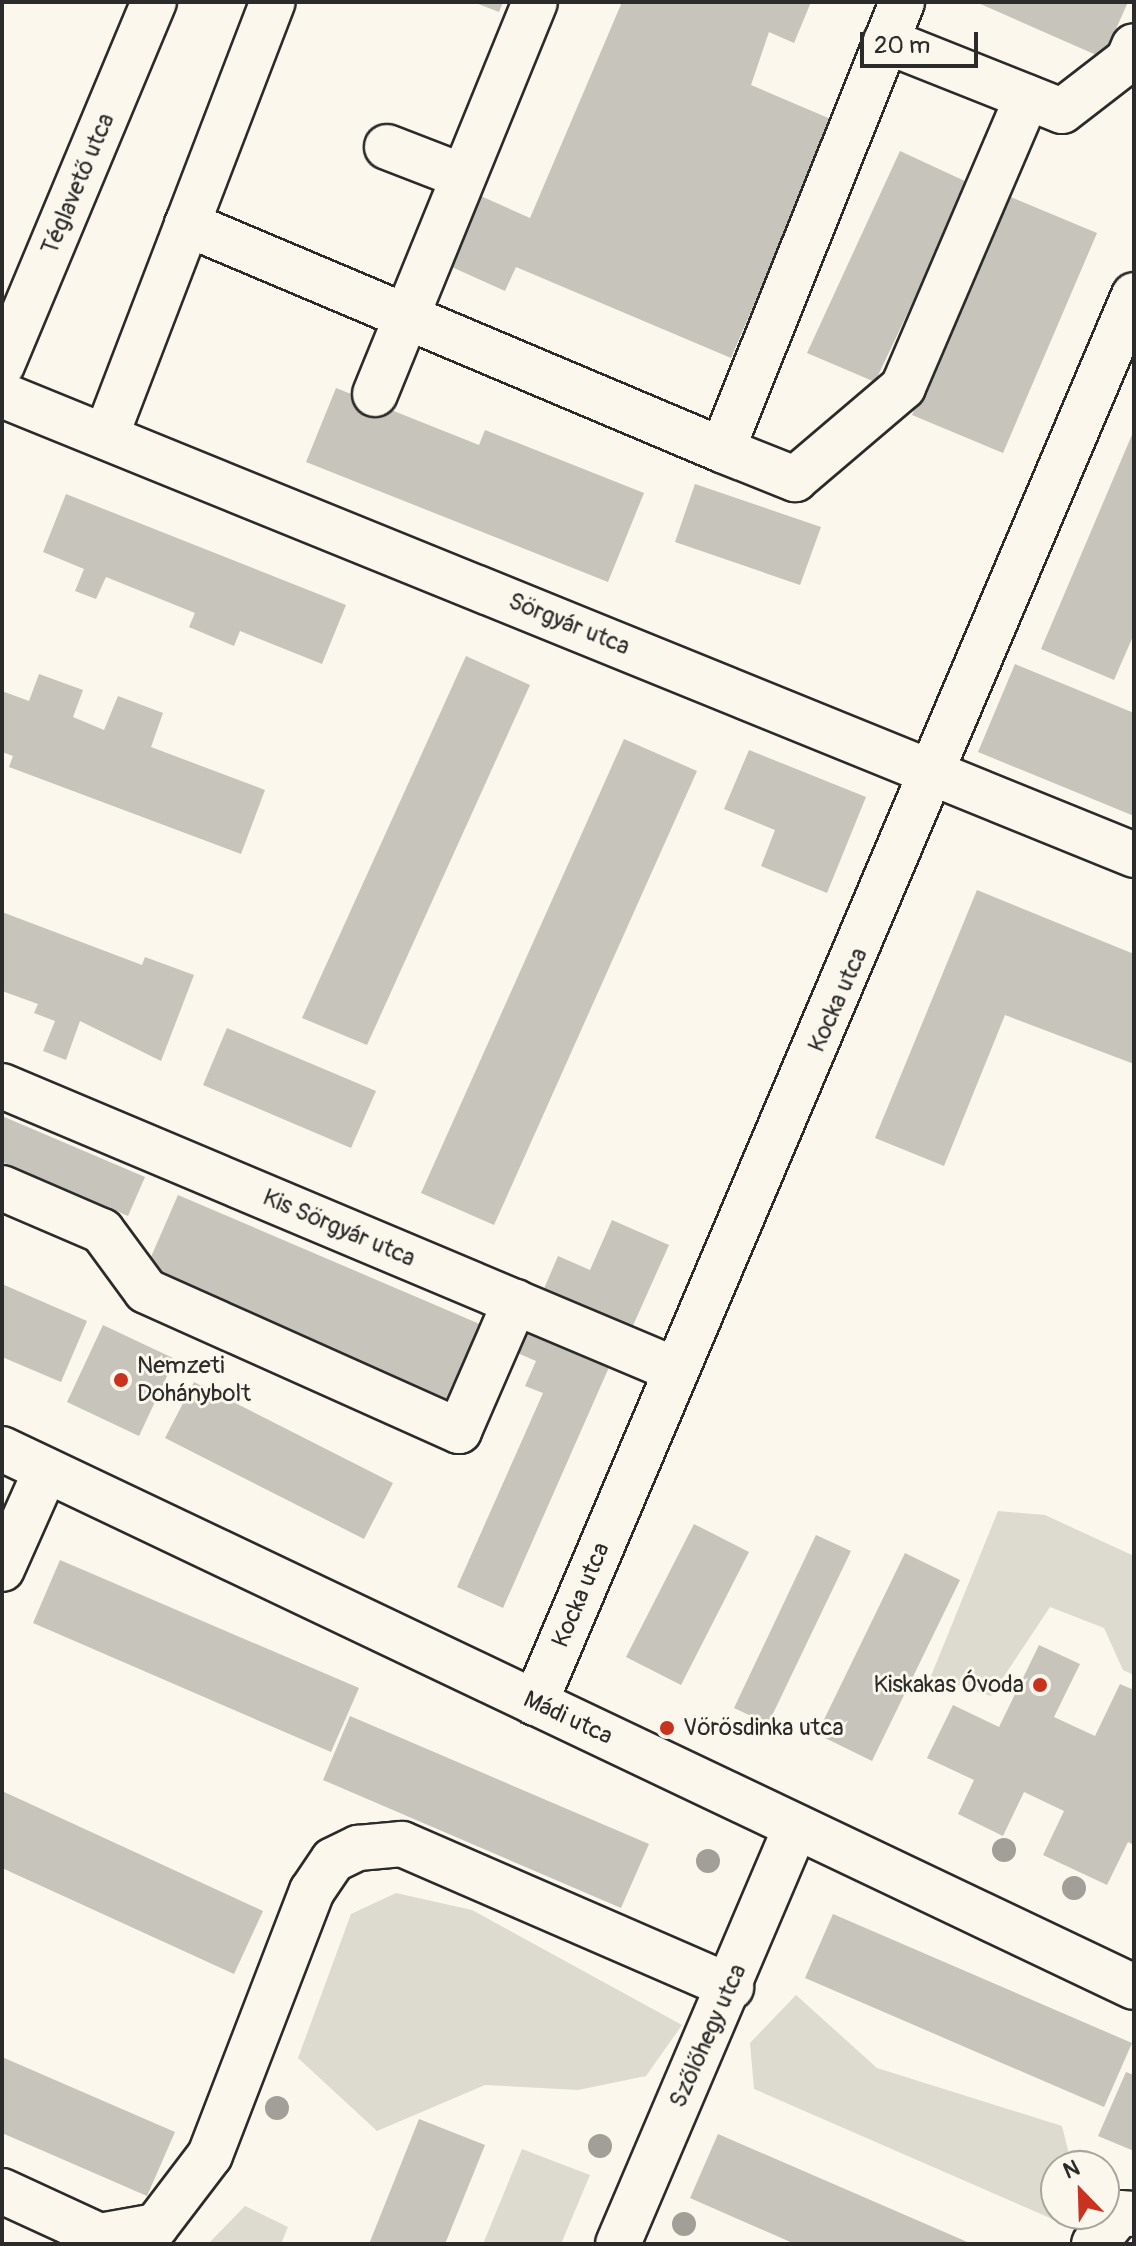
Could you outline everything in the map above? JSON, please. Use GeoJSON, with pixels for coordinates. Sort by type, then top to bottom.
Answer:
{"type":"FeatureCollection","features":[{"type":"Feature","properties":{"kind":"street","name":"Téglavető utca"},"geometry":{"type":"LineString","coordinates":[[2,365],[154,2]]}},
{"type":"Feature","properties":{"kind":"street"},"geometry":{"type":"LineString","coordinates":[[106,436],[273,2]]}},
{"type":"Feature","properties":{"kind":"street"},"geometry":{"type":"LineString","coordinates":[[375,394],[535,2]]}},
{"type":"Feature","properties":{"kind":"street"},"geometry":{"type":"LineString","coordinates":[[722,450],[894,21],[1027,97],[1062,111],[1128,60],[1134,46]]}},
{"type":"Feature","properties":{"kind":"street"},"geometry":{"type":"LineString","coordinates":[[187,224],[795,479],[903,387],[1027,97]]}},
{"type":"Feature","properties":{"kind":"street"},"geometry":{"type":"LineString","coordinates":[[387,147],[462,176]]}},
{"type":"Feature","properties":{"kind":"street","name":"Kocka utca"},"geometry":{"type":"LineString","coordinates":[[535,1703],[676,1370],[937,773],[1134,295]]}},
{"type":"Feature","properties":{"kind":"street","name":"Sörgyár utca"},"geometry":{"type":"LineString","coordinates":[[2,395],[1134,855]]}},
{"type":"Feature","properties":{"kind":"street","name":"Kis Sörgyár utca"},"geometry":{"type":"LineString","coordinates":[[2,1086],[676,1370]]}},
{"type":"Feature","properties":{"kind":"street"},"geometry":{"type":"LineString","coordinates":[[2,1188],[102,1231],[146,1291],[459,1431],[515,1302]]}},
{"type":"Feature","properties":{"kind":"street","name":"Mádi utca"},"geometry":{"type":"LineString","coordinates":[[2,1449],[1134,1987]]}},
{"type":"Feature","properties":{"kind":"street"},"geometry":{"type":"LineString","coordinates":[[2,1569],[46,1470]]}},
{"type":"Feature","properties":{"kind":"street","name":"Szőlőhegy utca"},"geometry":{"type":"LineString","coordinates":[[618,2244],[731,1987],[796,1827]]}},
{"type":"Feature","properties":{"kind":"street"},"geometry":{"type":"LineString","coordinates":[[2,2191],[100,2236],[156,2226],[210,2155],[312,1891],[333,1860],[358,1848],[402,1844],[731,1987]]}},
{"type":"Feature","properties":{"kind":"street"},"geometry":{"type":"LineString","coordinates":[[1094,2244],[1120,2213],[1134,2214]]}},
{"type":"Feature","properties":{"kind":"shaded area"},"geometry":{"type":"Polygon","coordinates":[[[998,1511],[1045,1515],[1134,1556],[1134,1675],[1123,1670],[1104,1628],[1050,1607],[991,1696],[931,1676],[998,1511]]]}},
{"type":"Feature","properties":{"kind":"shaded area"},"geometry":{"type":"Polygon","coordinates":[[[396,1893],[472,1910],[682,2025],[646,2076],[578,2090],[485,2085],[377,2131],[298,2058],[351,1914],[396,1893]]]}},
{"type":"Feature","properties":{"kind":"shaded area"},"geometry":{"type":"Polygon","coordinates":[[[796,1995],[877,2068],[1062,2126],[1068,2150],[1040,2150],[1040,2214],[754,2089],[750,2043],[796,1995]]]}},
{"type":"Feature","properties":{"kind":"shaded area"},"geometry":{"type":"Polygon","coordinates":[[[522,2149],[590,2175],[561,2244],[483,2244],[522,2149]]]}},
{"type":"Feature","properties":{"kind":"shaded area"},"geometry":{"type":"Polygon","coordinates":[[[245,2206],[288,2227],[281,2244],[208,2244],[245,2206]]]}},
{"type":"Feature","properties":{"kind":"building"},"geometry":{"type":"Polygon","coordinates":[[[473,2],[503,2],[499,12],[473,2]]]}},
{"type":"Feature","properties":{"kind":"building"},"geometry":{"type":"Polygon","coordinates":[[[622,2],[811,2],[794,43],[769,32],[751,85],[833,120],[731,358],[516,267],[505,291],[443,263],[474,193],[530,218],[622,2]]]}},
{"type":"Feature","properties":{"kind":"building"},"geometry":{"type":"Polygon","coordinates":[[[976,2],[1128,2],[1103,58],[976,2]]]}},
{"type":"Feature","properties":{"kind":"building"},"geometry":{"type":"Polygon","coordinates":[[[900,151],[969,183],[875,382],[807,353],[900,151]]]}},
{"type":"Feature","properties":{"kind":"building"},"geometry":{"type":"Polygon","coordinates":[[[1006,195],[1097,233],[1003,453],[912,415],[1006,195]]]}},
{"type":"Feature","properties":{"kind":"building"},"geometry":{"type":"Polygon","coordinates":[[[336,388],[479,445],[485,430],[644,493],[608,582],[306,462],[336,388]]]}},
{"type":"Feature","properties":{"kind":"building"},"geometry":{"type":"Polygon","coordinates":[[[1134,430],[1134,634],[1114,680],[1041,649],[1134,430]]]}},
{"type":"Feature","properties":{"kind":"building"},"geometry":{"type":"Polygon","coordinates":[[[695,484],[821,527],[800,585],[675,542],[695,484]]]}},
{"type":"Feature","properties":{"kind":"building"},"geometry":{"type":"Polygon","coordinates":[[[66,494],[346,605],[322,664],[240,631],[234,646],[189,627],[195,613],[106,577],[96,599],[75,591],[84,569],[43,552],[66,494]]]}},
{"type":"Feature","properties":{"kind":"building"},"geometry":{"type":"Polygon","coordinates":[[[466,656],[530,685],[367,1045],[302,1018],[466,656]]]}},
{"type":"Feature","properties":{"kind":"building"},"geometry":{"type":"Polygon","coordinates":[[[1015,664],[1134,713],[1134,816],[978,752],[1015,664]]]}},
{"type":"Feature","properties":{"kind":"building"},"geometry":{"type":"Polygon","coordinates":[[[39,674],[83,690],[73,717],[104,730],[118,696],[163,713],[151,747],[265,790],[241,854],[9,767],[13,756],[2,752],[2,691],[29,701],[39,674]]]}},
{"type":"Feature","properties":{"kind":"building"},"geometry":{"type":"Polygon","coordinates":[[[624,739],[697,771],[494,1225],[421,1193],[624,739]]]}},
{"type":"Feature","properties":{"kind":"building"},"geometry":{"type":"Polygon","coordinates":[[[749,750],[866,797],[827,893],[761,866],[775,830],[724,809],[749,750]]]}},
{"type":"Feature","properties":{"kind":"building"},"geometry":{"type":"Polygon","coordinates":[[[977,890],[1134,954],[1134,1064],[1005,1015],[944,1166],[875,1138],[977,890]]]}},
{"type":"Feature","properties":{"kind":"building"},"geometry":{"type":"Polygon","coordinates":[[[2,912],[142,965],[145,957],[194,975],[161,1061],[80,1021],[66,1060],[43,1051],[55,1021],[34,1013],[38,1004],[2,991],[2,912]]]}},
{"type":"Feature","properties":{"kind":"building"},"geometry":{"type":"Polygon","coordinates":[[[227,1028],[376,1091],[351,1148],[203,1085],[227,1028]]]}},
{"type":"Feature","properties":{"kind":"building"},"geometry":{"type":"Polygon","coordinates":[[[2,1116],[145,1177],[128,1216],[2,1162],[2,1116]]]}},
{"type":"Feature","properties":{"kind":"building"},"geometry":{"type":"Polygon","coordinates":[[[178,1195],[482,1325],[449,1403],[144,1273],[178,1195]]]}},
{"type":"Feature","properties":{"kind":"building"},"geometry":{"type":"Polygon","coordinates":[[[612,1220],[669,1245],[631,1330],[543,1291],[558,1256],[590,1270],[612,1220]]]}},
{"type":"Feature","properties":{"kind":"building"},"geometry":{"type":"Polygon","coordinates":[[[2,1284],[87,1321],[61,1382],[2,1357],[2,1284]]]}},
{"type":"Feature","properties":{"kind":"building","name":"Nemzeti Dohánybolt"},"geometry":{"type":"Polygon","coordinates":[[[103,1325],[175,1359],[139,1436],[67,1402],[103,1325]]]}},
{"type":"Feature","properties":{"kind":"building"},"geometry":{"type":"Polygon","coordinates":[[[525,1327],[610,1365],[503,1608],[457,1587],[543,1393],[525,1386],[536,1361],[515,1352],[525,1327]]]}},
{"type":"Feature","properties":{"kind":"building"},"geometry":{"type":"Polygon","coordinates":[[[194,1382],[393,1483],[364,1539],[165,1438],[194,1382]]]}},
{"type":"Feature","properties":{"kind":"building"},"geometry":{"type":"Polygon","coordinates":[[[694,1524],[749,1552],[681,1685],[626,1657],[694,1524]]]}},
{"type":"Feature","properties":{"kind":"building"},"geometry":{"type":"Polygon","coordinates":[[[816,1535],[851,1551],[768,1724],[734,1708],[816,1535]]]}},
{"type":"Feature","properties":{"kind":"building"},"geometry":{"type":"Polygon","coordinates":[[[905,1553],[960,1580],[872,1761],[817,1734],[905,1553]]]}},
{"type":"Feature","properties":{"kind":"building"},"geometry":{"type":"Polygon","coordinates":[[[60,1560],[359,1688],[331,1752],[33,1623],[60,1560]]]}},
{"type":"Feature","properties":{"kind":"building"},"geometry":{"type":"Polygon","coordinates":[[[1039,1645],[1080,1664],[1054,1717],[1095,1736],[1120,1684],[1134,1690],[1134,1845],[1128,1842],[1107,1885],[1043,1855],[1064,1811],[1024,1792],[1003,1836],[958,1814],[974,1780],[927,1758],[953,1705],[999,1727],[1039,1645]]]}},
{"type":"Feature","properties":{"kind":"building"},"geometry":{"type":"Polygon","coordinates":[[[350,1716],[649,1844],[621,1908],[323,1780],[350,1716]]]}},
{"type":"Feature","properties":{"kind":"building"},"geometry":{"type":"Polygon","coordinates":[[[2,1791],[263,1911],[234,1974],[2,1868],[2,1791]]]}},
{"type":"Feature","properties":{"kind":"building"},"geometry":{"type":"Polygon","coordinates":[[[833,1914],[1132,2043],[1104,2107],[805,1978],[833,1914]]]}},
{"type":"Feature","properties":{"kind":"building"},"geometry":{"type":"Polygon","coordinates":[[[2,2057],[175,2132],[147,2196],[2,2133],[2,2057]]]}},
{"type":"Feature","properties":{"kind":"building"},"geometry":{"type":"Polygon","coordinates":[[[1126,2072],[1134,2075],[1134,2151],[1098,2136],[1126,2072]]]}},
{"type":"Feature","properties":{"kind":"building"},"geometry":{"type":"Polygon","coordinates":[[[419,2119],[485,2145],[445,2244],[369,2244],[419,2119]]]}},
{"type":"Feature","properties":{"kind":"building"},"geometry":{"type":"Polygon","coordinates":[[[718,2134],[972,2244],[795,2244],[690,2198],[718,2134]]]}},
{"type":"Feature","properties":{"kind":"place","name":"Nemzeti Dohánybolt"},"geometry":{"type":"Point","coordinates":[121,1380]}},
{"type":"Feature","properties":{"kind":"place","name":"Kiskakas Óvoda"},"geometry":{"type":"Point","coordinates":[1040,1685]}},
{"type":"Feature","properties":{"kind":"place","name":"Vörösdinka utca"},"geometry":{"type":"Point","coordinates":[667,1728]}}]}
